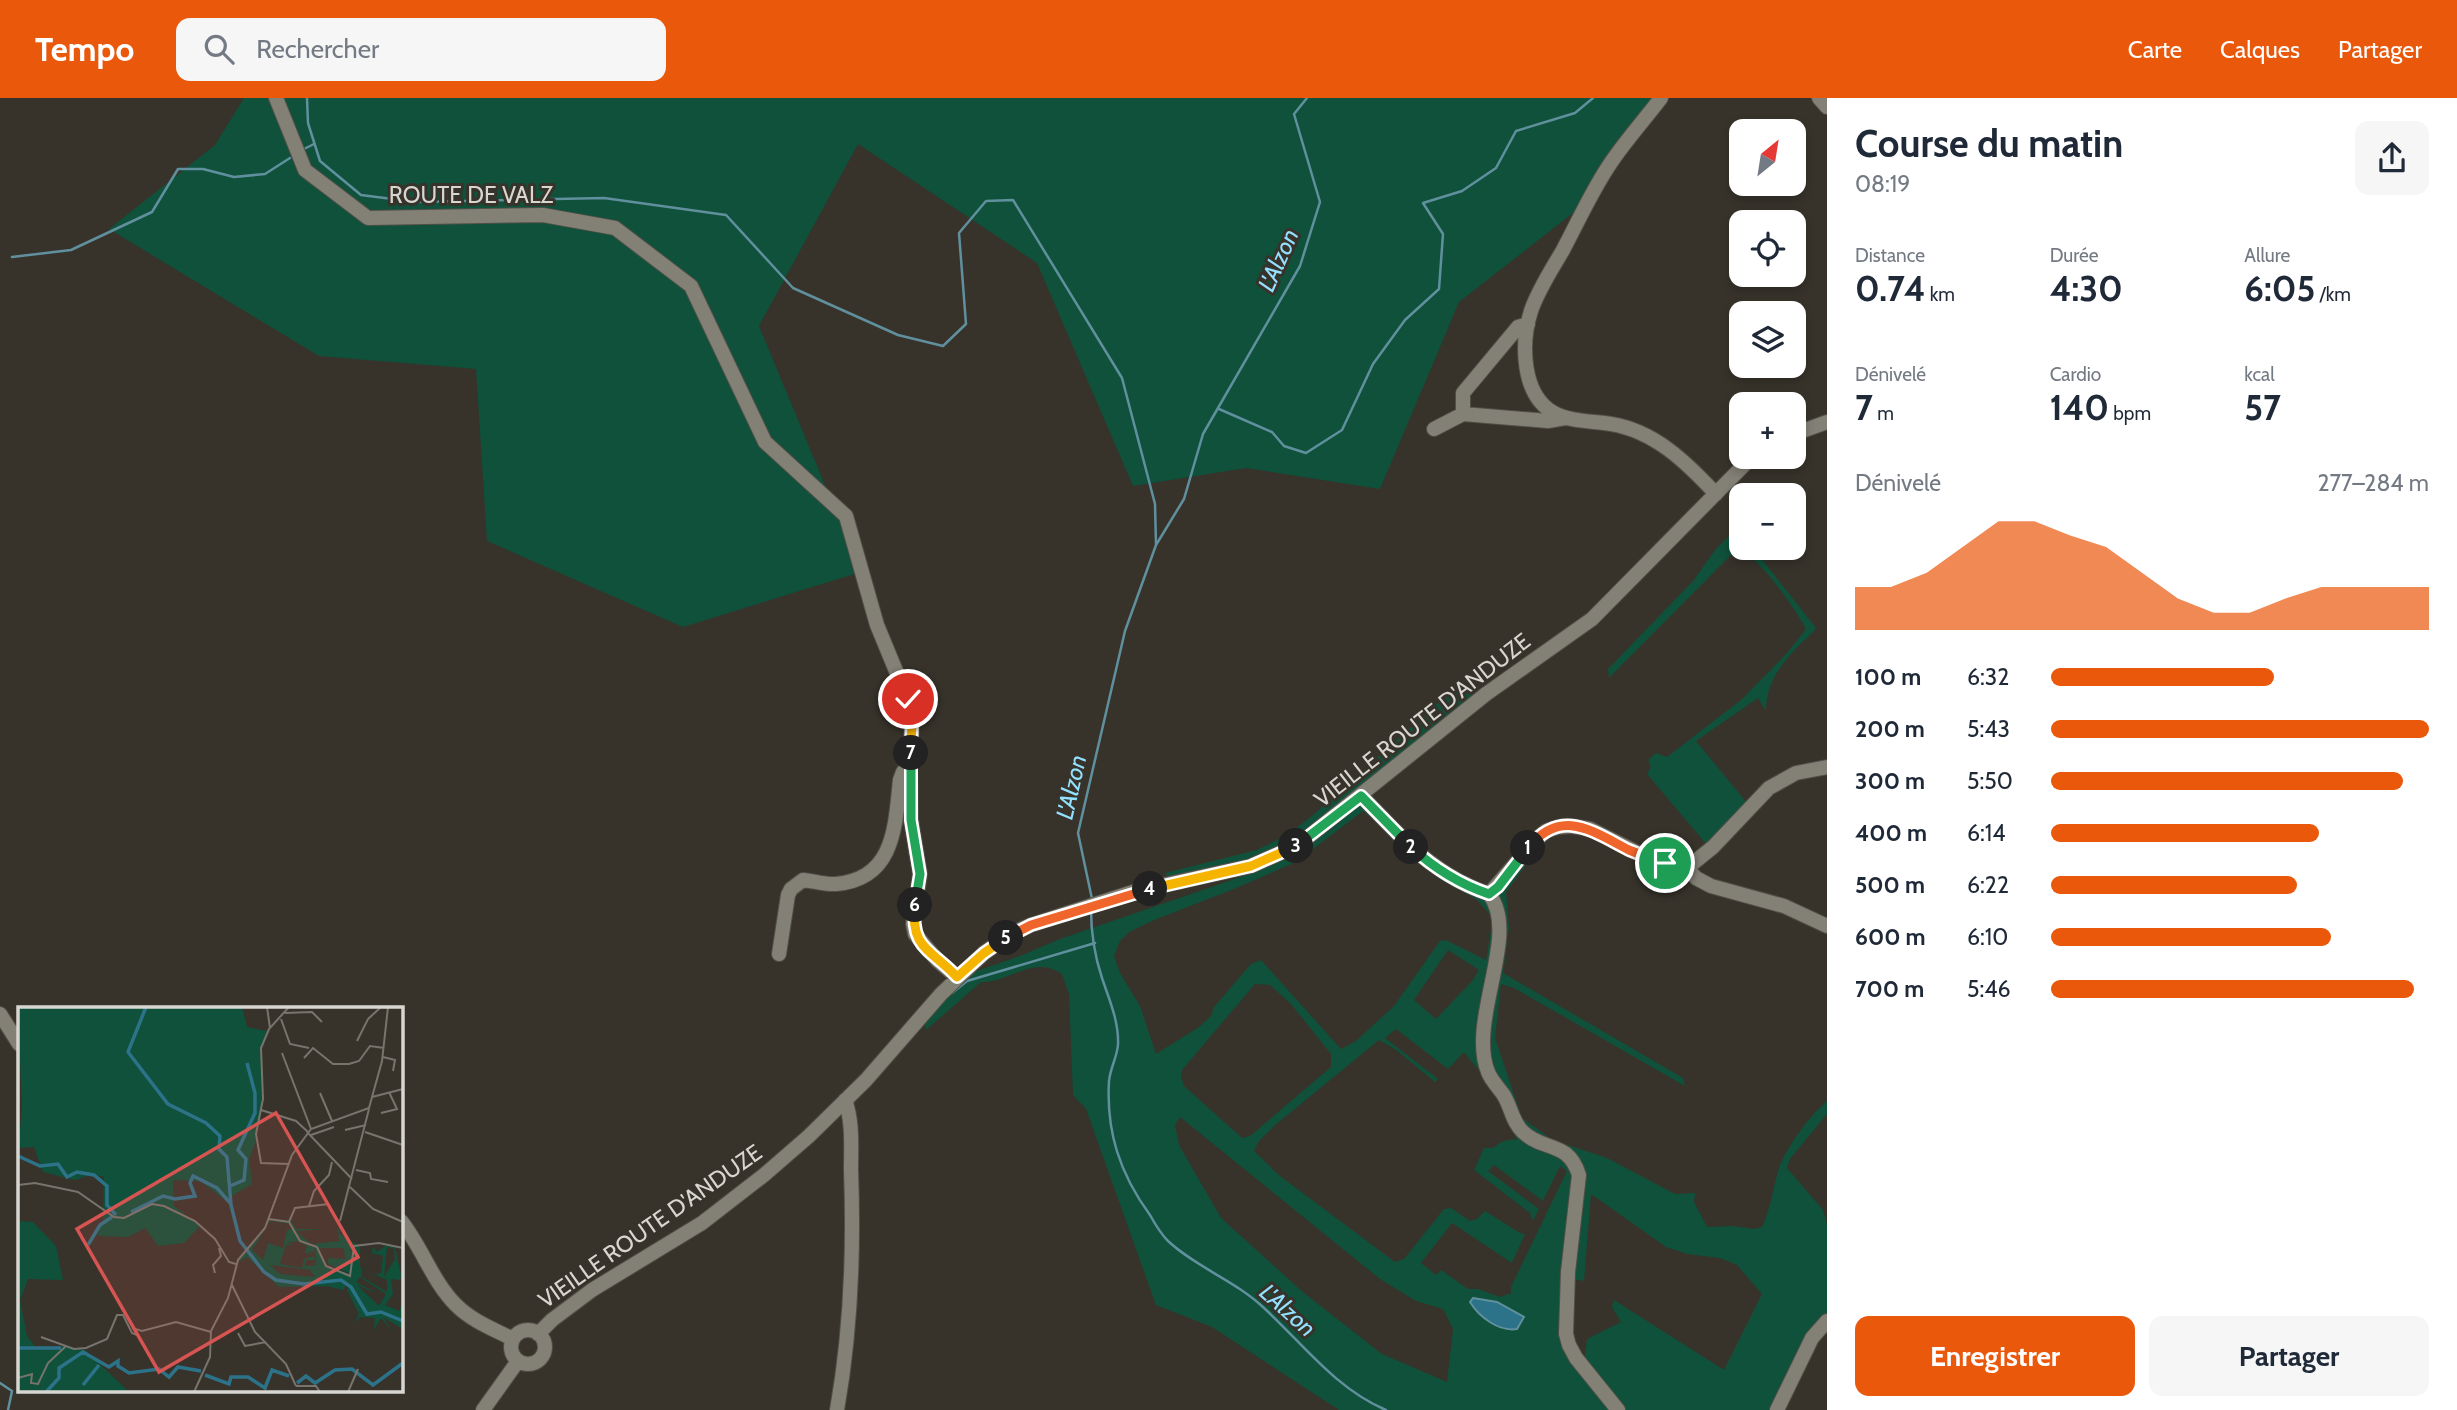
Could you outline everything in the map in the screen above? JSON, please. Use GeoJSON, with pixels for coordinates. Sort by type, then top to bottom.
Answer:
{"type":"FeatureCollection","features":[{"type":"Feature","properties":{"kind":"street","name":"ROUTE DE VALZ"},"geometry":{"type":"LineString","coordinates":[[276,98],[305,170],[368,218],[543,215],[615,228],[691,286],[765,442],[846,516],[877,625],[908,699],[912,733],[911,820],[920,874],[913,924],[921,942],[957,977]]}},
{"type":"Feature","properties":{"kind":"street"},"geometry":{"type":"LineString","coordinates":[[1661,98],[1611,162],[1542,288],[1528,324],[1526,363],[1530,382],[1538,399],[1552,412],[1567,418],[1614,424],[1642,435],[1685,460],[1716,494]]}},
{"type":"Feature","properties":{"kind":"street"},"geometry":{"type":"LineString","coordinates":[[1818,98],[1827,107]]}},
{"type":"Feature","properties":{"kind":"street"},"geometry":{"type":"LineString","coordinates":[[1463,414],[1464,393],[1518,327],[1528,324]]}},
{"type":"Feature","properties":{"kind":"street"},"geometry":{"type":"LineString","coordinates":[[1434,429],[1463,414],[1548,421],[1567,418]]}},
{"type":"Feature","properties":{"kind":"street"},"geometry":{"type":"LineString","coordinates":[[1806,430],[1827,422]]}},
{"type":"Feature","properties":{"kind":"street","name":"VIEILLE ROUTE D'ANDUZE"},"geometry":{"type":"LineString","coordinates":[[538,1334],[592,1290],[702,1223],[810,1136],[957,977],[1010,934],[1136,891],[1251,866],[1298,845],[1486,694],[1592,619],[1743,469]]}},
{"type":"Feature","properties":{"kind":"street"},"geometry":{"type":"LineString","coordinates":[[1687,868],[1713,846],[1769,788],[1796,773],[1827,767]]}},
{"type":"Feature","properties":{"kind":"street"},"geometry":{"type":"LineString","coordinates":[[779,954],[791,889],[803,880],[825,884],[851,881],[882,862],[892,836],[900,780],[903,772],[910,768]]}},
{"type":"Feature","properties":{"kind":"street"},"geometry":{"type":"LineString","coordinates":[[1361,796],[1428,863],[1448,876],[1489,894],[1498,907],[1501,920],[1483,1033],[1488,1073],[1504,1096],[1521,1131],[1567,1153],[1575,1161],[1579,1175],[1565,1323],[1569,1345],[1576,1358],[1618,1410]]}},
{"type":"Feature","properties":{"kind":"street"},"geometry":{"type":"LineString","coordinates":[[1489,894],[1546,831],[1572,825],[1590,829],[1644,856],[1687,868],[1696,878],[1711,886],[1784,906],[1827,926]]}},
{"type":"Feature","properties":{"kind":"street"},"geometry":{"type":"LineString","coordinates":[[0,1014],[18,1042]]}},
{"type":"Feature","properties":{"kind":"street"},"geometry":{"type":"LineString","coordinates":[[836,1410],[845,1367],[853,1217],[851,1148],[845,1100]]}},
{"type":"Feature","properties":{"kind":"street"},"geometry":{"type":"LineString","coordinates":[[402,1222],[436,1280],[455,1305],[475,1320],[513,1339]]}},
{"type":"Feature","properties":{"kind":"street"},"geometry":{"type":"LineString","coordinates":[[1777,1410],[1812,1338],[1827,1321]]}},
{"type":"Feature","properties":{"kind":"street"},"geometry":{"type":"LineString","coordinates":[[524,1331],[538,1334],[544,1342],[540,1359],[533,1364],[518,1361],[511,1347],[513,1339],[524,1331]]}},
{"type":"Feature","properties":{"kind":"street"},"geometry":{"type":"LineString","coordinates":[[482,1410],[518,1361]]}},
{"type":"Feature","properties":{"kind":"green space"},"geometry":{"type":"Polygon","coordinates":[[[244,98],[1658,98],[1582,206],[1459,302],[1380,489],[1246,468],[1133,486],[1037,263],[858,144],[759,326],[861,572],[683,627],[487,541],[476,369],[319,356],[109,229],[215,145],[244,98]]]}},
{"type":"Feature","properties":{"kind":"green space"},"geometry":{"type":"Polygon","coordinates":[[[1728,537],[1729,557],[1609,678],[1608,669],[1693,581],[1728,537]]]}},
{"type":"Feature","properties":{"kind":"green space"},"geometry":{"type":"Polygon","coordinates":[[[1755,560],[1762,560],[1816,628],[1777,672],[1768,694],[1766,711],[1758,698],[1696,741],[1748,804],[1707,845],[1647,774],[1651,767],[1648,760],[1656,753],[1667,757],[1741,700],[1787,653],[1806,629],[1755,560]]]}},
{"type":"Feature","properties":{"kind":"green space"},"geometry":{"type":"Polygon","coordinates":[[[1467,677],[1476,681],[1477,693],[1298,837],[1247,860],[1214,869],[1168,876],[1165,873],[1257,850],[1287,835],[1312,816],[1467,677]]]}},
{"type":"Feature","properties":{"kind":"green space"},"geometry":{"type":"Polygon","coordinates":[[[1365,800],[1409,845],[1489,894],[1534,842],[1540,846],[1506,892],[1509,927],[1503,973],[1683,1078],[1685,1086],[1514,988],[1501,984],[1495,1038],[1522,1118],[1553,1140],[1607,1158],[1675,1194],[1695,1193],[1694,1202],[1707,1227],[1762,1227],[1782,1160],[1806,1123],[1827,1101],[1827,1114],[1790,1159],[1787,1168],[1823,1210],[1827,1224],[1827,1316],[1771,1410],[1624,1410],[1584,1361],[1587,1339],[1621,1322],[1612,1307],[1614,1300],[1724,1370],[1762,1294],[1737,1265],[1720,1258],[1687,1254],[1666,1247],[1591,1194],[1584,1281],[1564,1277],[1562,1339],[1567,1358],[1611,1410],[1339,1410],[1212,1327],[1156,1305],[1086,1109],[1073,1095],[1069,994],[1062,974],[1041,967],[981,982],[926,1030],[924,1021],[968,974],[1060,939],[1252,873],[1365,800]],[[1363,811],[1296,862],[1154,920],[1129,932],[1120,941],[1114,956],[1120,973],[1140,1006],[1156,1054],[1199,1027],[1211,1016],[1214,1007],[1251,964],[1261,960],[1341,1049],[1356,1041],[1394,1006],[1440,941],[1446,940],[1486,960],[1493,918],[1476,899],[1438,878],[1363,811]],[[1448,950],[1414,1000],[1436,1019],[1479,970],[1448,950]],[[1255,984],[1182,1070],[1184,1086],[1242,1138],[1250,1136],[1331,1067],[1331,1054],[1291,1004],[1270,985],[1255,984]],[[1396,1029],[1385,1038],[1438,1079],[1435,1082],[1395,1049],[1379,1040],[1274,1126],[1259,1141],[1254,1151],[1280,1176],[1395,1262],[1404,1259],[1444,1209],[1451,1208],[1470,1221],[1477,1219],[1485,1211],[1525,1234],[1512,1263],[1452,1223],[1421,1263],[1436,1275],[1441,1270],[1468,1289],[1478,1289],[1500,1297],[1511,1293],[1511,1287],[1567,1171],[1560,1166],[1543,1201],[1494,1165],[1488,1171],[1539,1209],[1533,1221],[1530,1213],[1474,1170],[1484,1148],[1493,1148],[1507,1140],[1517,1140],[1500,1097],[1464,1052],[1448,1069],[1396,1029]],[[1180,1117],[1175,1125],[1179,1145],[1221,1218],[1304,1293],[1382,1354],[1447,1382],[1453,1329],[1443,1309],[1416,1301],[1380,1279],[1180,1117]]]}},
{"type":"Feature","properties":{"kind":"water"},"geometry":{"type":"Polygon","coordinates":[[[1473,1298],[1497,1302],[1524,1317],[1517,1329],[1497,1326],[1474,1308],[1470,1302],[1473,1298]]]}},
{"type":"Feature","properties":{"kind":"waterway"},"geometry":{"type":"LineString","coordinates":[[307,98],[308,123],[320,161],[361,195],[416,202],[604,198],[726,215],[793,288],[898,335],[943,346],[966,324],[959,233],[986,201],[1013,200],[1122,378],[1155,504],[1156,544]]}},
{"type":"Feature","properties":{"kind":"waterway","name":"L'Alzon"},"geometry":{"type":"LineString","coordinates":[[1092,899],[1078,833],[1125,631],[1156,545],[1184,499],[1203,434],[1300,266],[1320,202],[1294,114],[1307,98]]}},
{"type":"Feature","properties":{"kind":"waterway"},"geometry":{"type":"LineString","coordinates":[[1219,409],[1272,432],[1284,446],[1306,453],[1342,430],[1373,364],[1405,320],[1439,289],[1443,234],[1423,203],[1462,191],[1496,168],[1516,131],[1575,113],[1593,98]]}},
{"type":"Feature","properties":{"kind":"waterway"},"geometry":{"type":"LineString","coordinates":[[304,149],[314,144]]}},
{"type":"Feature","properties":{"kind":"waterway"},"geometry":{"type":"LineString","coordinates":[[12,257],[71,250],[152,212],[178,169],[203,169],[234,177],[265,174],[290,158]]}},
{"type":"Feature","properties":{"kind":"waterway","name":"L'Alzon"},"geometry":{"type":"LineString","coordinates":[[1091,909],[1095,953],[1113,1010],[1118,1036],[1109,1081],[1110,1118],[1117,1152],[1140,1200],[1158,1229],[1179,1251],[1253,1298],[1336,1378],[1368,1401],[1386,1410]]}},
{"type":"Feature","properties":{"kind":"waterway"},"geometry":{"type":"LineString","coordinates":[[952,993],[967,981],[1095,943]]}},
{"type":"Feature","properties":{"kind":"waterway"},"geometry":{"type":"LineString","coordinates":[[0,1383],[12,1391],[8,1410]]}},
{"type":"Feature","properties":{"kind":"route"},"geometry":{"type":"LineString","coordinates":[[908,699],[912,717],[911,820],[920,874],[913,924],[915,934],[921,942],[957,977],[1010,934],[1031,925],[1136,891],[1251,866],[1298,845],[1361,796],[1428,863],[1448,876],[1489,894],[1498,887],[1538,838],[1546,831],[1558,827],[1572,825],[1590,829],[1628,849],[1665,863]]}}]}
